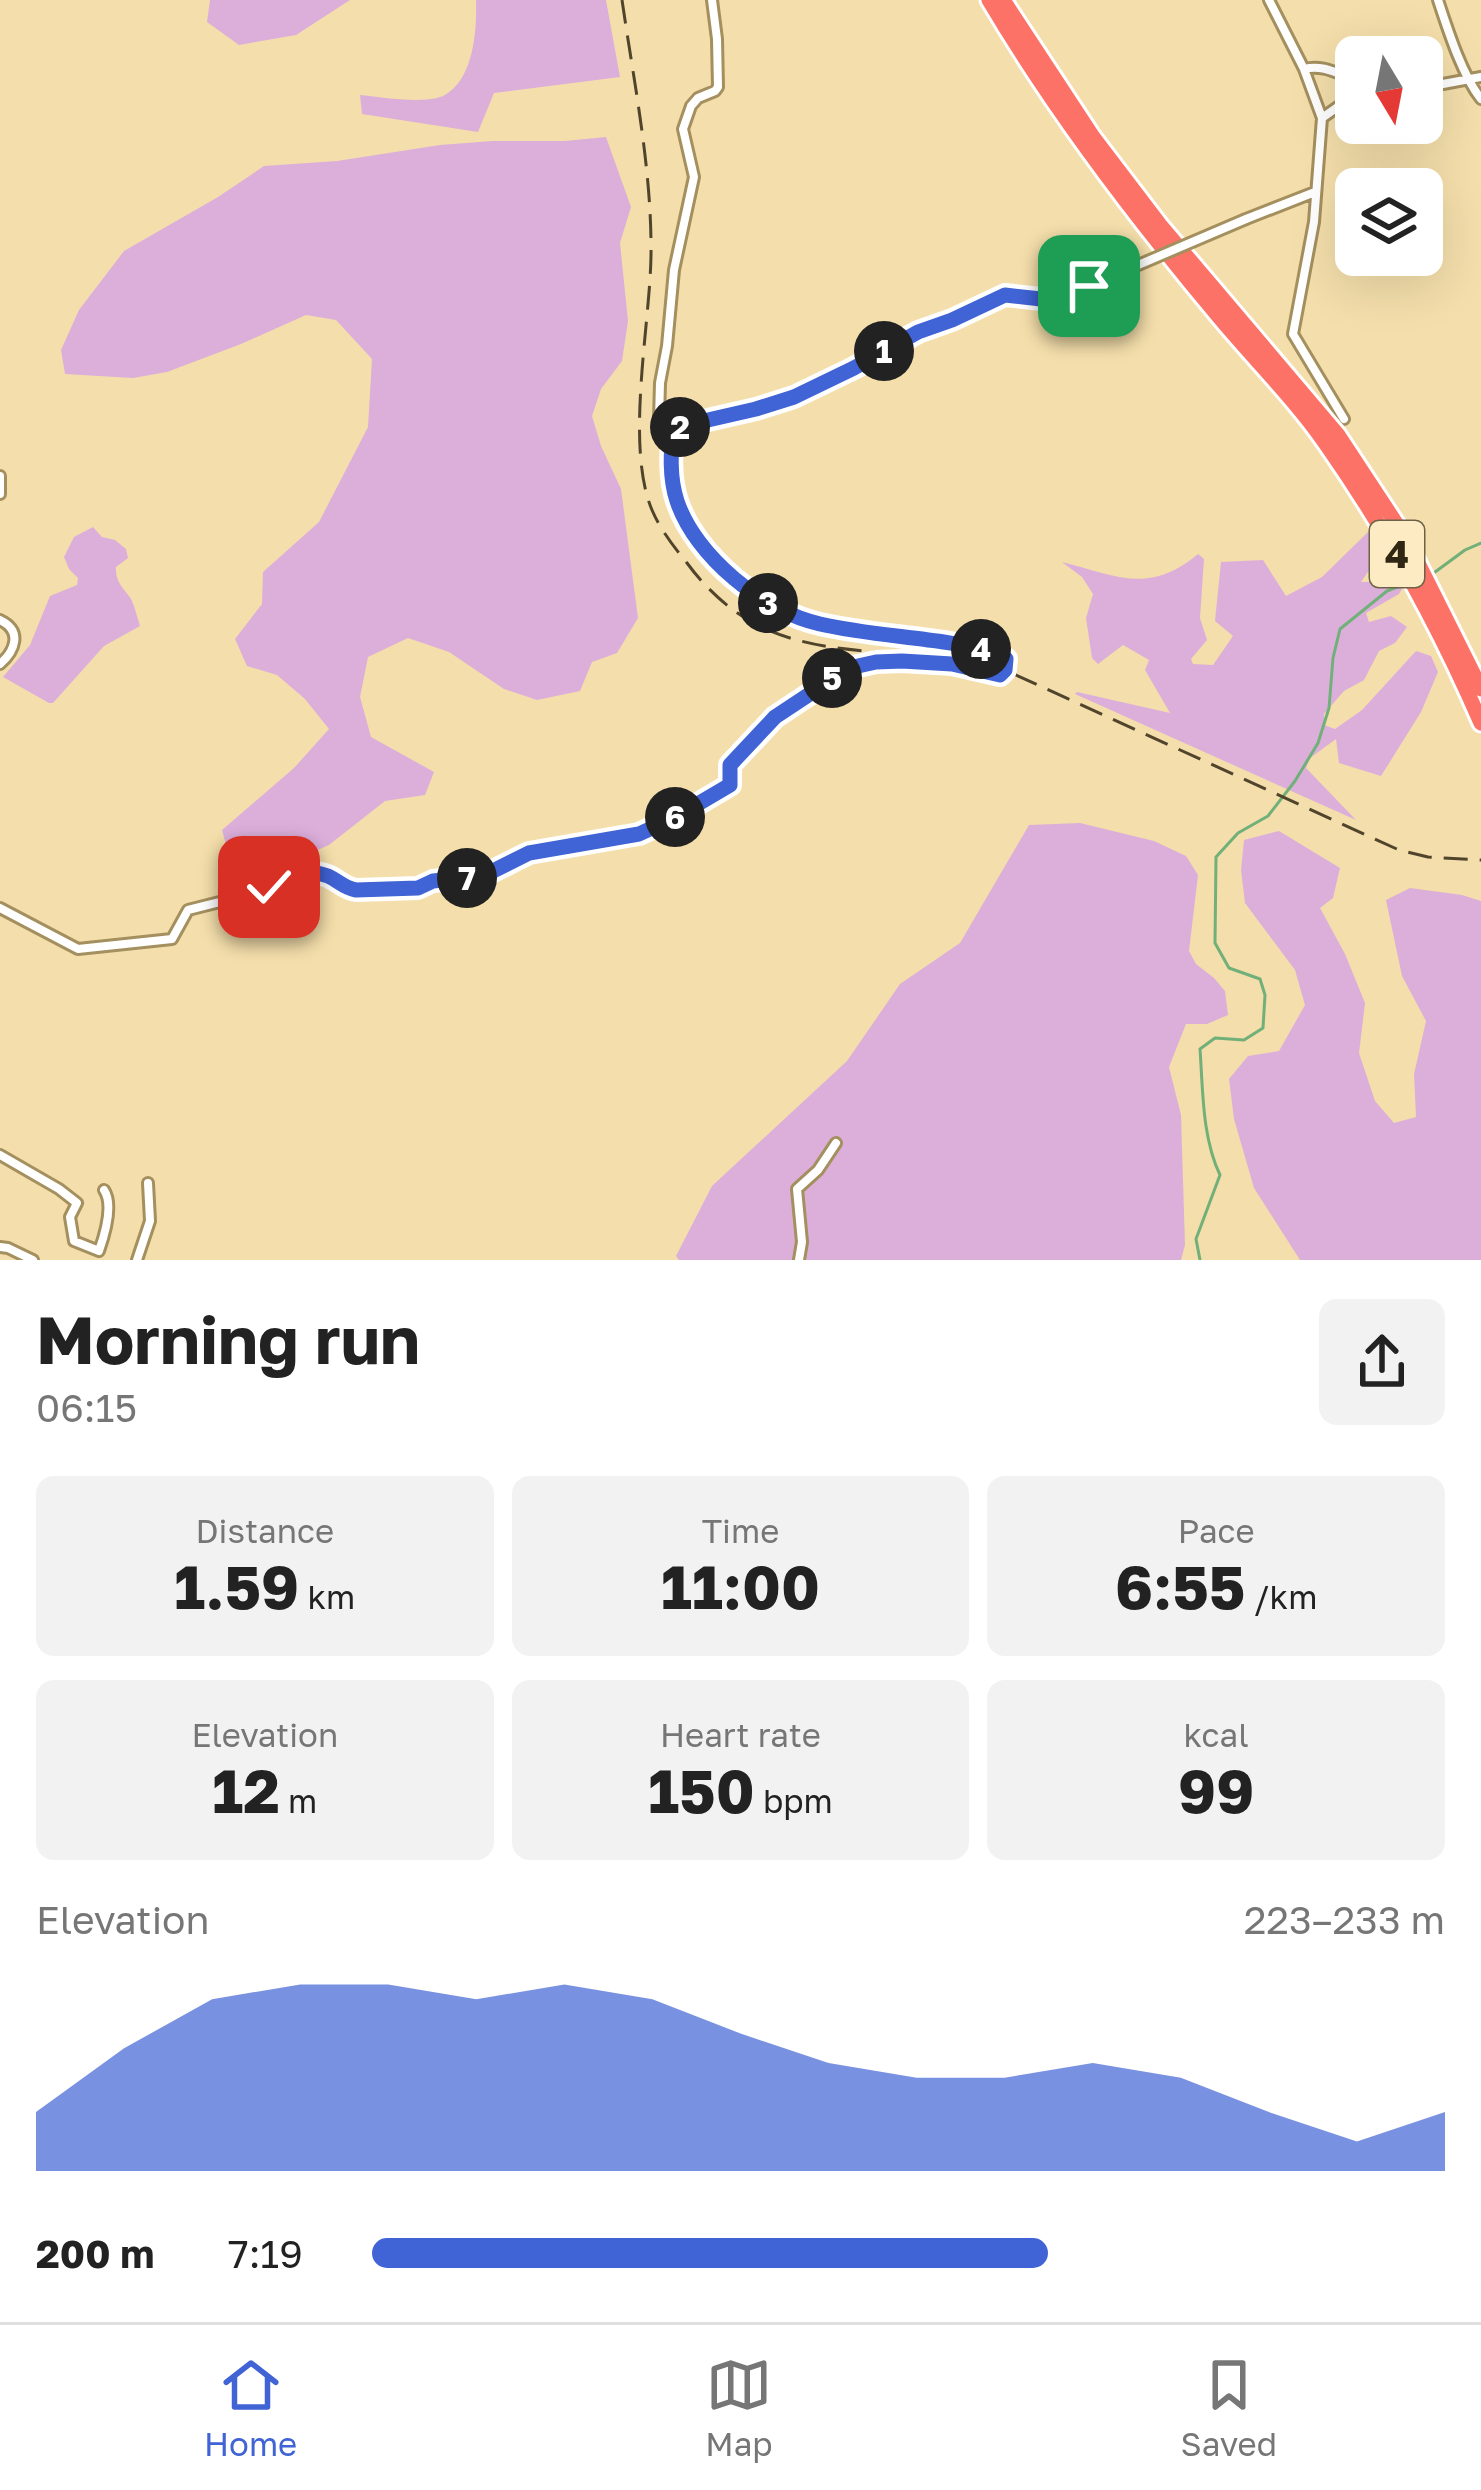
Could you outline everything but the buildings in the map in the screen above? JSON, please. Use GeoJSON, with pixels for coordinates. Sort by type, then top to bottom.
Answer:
{"type":"FeatureCollection","features":[{"type":"Feature","properties":{"kind":"highway","name":"4"},"geometry":{"type":"LineString","coordinates":[[989,0],[1116,188],[1218,316],[1338,435],[1405,537],[1481,689]]}},
{"type":"Feature","properties":{"kind":"highway","name":"4"},"geometry":{"type":"LineString","coordinates":[[1003,0],[1093,137],[1296,394],[1394,546],[1481,723]]}},
{"type":"Feature","properties":{"kind":"street"},"geometry":{"type":"LineString","coordinates":[[712,0],[718,87],[691,106],[683,129],[694,176],[674,270],[659,408],[659,419],[673,428],[794,397],[918,332],[1005,295],[1041,299],[1089,286],[1315,192]]}},
{"type":"Feature","properties":{"kind":"street"},"geometry":{"type":"LineString","coordinates":[[1269,0],[1304,69],[1322,118],[1314,222],[1293,334],[1344,419]]}},
{"type":"Feature","properties":{"kind":"street"},"geometry":{"type":"LineString","coordinates":[[1438,0],[1457,54],[1476,78],[1476,95],[1481,99]]}},
{"type":"Feature","properties":{"kind":"street"},"geometry":{"type":"LineString","coordinates":[[1304,69],[1335,71]]}},
{"type":"Feature","properties":{"kind":"street"},"geometry":{"type":"LineString","coordinates":[[1443,82],[1476,78]]}},
{"type":"Feature","properties":{"kind":"street"},"geometry":{"type":"LineString","coordinates":[[1322,118],[1335,109]]}},
{"type":"Feature","properties":{"kind":"street"},"geometry":{"type":"LineString","coordinates":[[0,908],[69,946],[89,950],[172,939],[188,910],[263,891],[294,873],[327,876],[356,890],[418,888],[433,881],[483,876],[529,853],[632,836],[674,818],[730,785],[730,765],[760,730],[849,668],[902,661],[1003,674],[1006,659],[994,652],[820,624],[789,614],[751,591],[709,554],[688,526],[674,485],[673,428]]}},
{"type":"Feature","properties":{"kind":"street"},"geometry":{"type":"LineString","coordinates":[[0,476],[0,494]]}},
{"type":"Feature","properties":{"kind":"street"},"geometry":{"type":"LineString","coordinates":[[0,620],[16,639],[13,651],[0,664]]}},
{"type":"Feature","properties":{"kind":"street"},"geometry":{"type":"LineString","coordinates":[[799,1260],[797,1189],[818,1170],[836,1143]]}},
{"type":"Feature","properties":{"kind":"street"},"geometry":{"type":"LineString","coordinates":[[0,1155],[77,1202],[70,1217],[74,1241],[97,1256],[110,1200],[104,1190]]}},
{"type":"Feature","properties":{"kind":"street"},"geometry":{"type":"LineString","coordinates":[[137,1260],[150,1221],[148,1183]]}},
{"type":"Feature","properties":{"kind":"street"},"geometry":{"type":"LineString","coordinates":[[0,1246],[33,1260]]}},
{"type":"Feature","properties":{"kind":"shaded area"},"geometry":{"type":"Polygon","coordinates":[[[210,0],[350,0],[296,35],[239,45],[207,22],[210,0]]]}},
{"type":"Feature","properties":{"kind":"shaded area"},"geometry":{"type":"Polygon","coordinates":[[[476,0],[606,0],[620,77],[494,93],[478,132],[362,114],[360,95],[427,100],[455,88],[472,52],[476,0]]]}},
{"type":"Feature","properties":{"kind":"shaded area"},"geometry":{"type":"Polygon","coordinates":[[[606,137],[631,207],[620,243],[628,321],[622,361],[601,389],[592,416],[621,489],[638,618],[617,653],[592,662],[580,691],[537,700],[504,689],[449,652],[408,638],[368,657],[360,697],[371,737],[434,772],[425,795],[385,801],[329,845],[237,885],[222,830],[294,768],[329,729],[277,675],[247,666],[235,639],[262,604],[263,572],[319,522],[368,427],[372,359],[336,320],[306,315],[167,372],[133,378],[65,374],[61,350],[79,310],[124,251],[264,166],[337,161],[440,145],[606,137]]]}},
{"type":"Feature","properties":{"kind":"shaded area"},"geometry":{"type":"Polygon","coordinates":[[[93,527],[126,549],[128,558],[116,567],[117,577],[140,626],[104,646],[49,703],[3,677],[30,645],[50,596],[77,585],[78,578],[64,557],[74,537],[93,527]]]}},
{"type":"Feature","properties":{"kind":"shaded area"},"geometry":{"type":"Polygon","coordinates":[[[1368,532],[1382,534],[1384,549],[1361,582],[1397,581],[1403,587],[1366,613],[1369,622],[1391,616],[1407,627],[1395,643],[1379,651],[1364,680],[1344,691],[1324,714],[1324,725],[1335,729],[1362,710],[1416,651],[1431,656],[1438,672],[1421,712],[1381,776],[1339,763],[1336,739],[1310,758],[1306,768],[1356,820],[1075,694],[1170,713],[1145,670],[1149,660],[1123,645],[1098,664],[1092,658],[1086,618],[1093,594],[1082,577],[1062,562],[1132,579],[1164,575],[1198,554],[1204,559],[1200,618],[1207,640],[1191,659],[1193,664],[1213,665],[1233,636],[1215,621],[1221,562],[1263,560],[1286,596],[1322,577],[1368,532]]]}},
{"type":"Feature","properties":{"kind":"shaded area"},"geometry":{"type":"Polygon","coordinates":[[[1080,823],[1154,841],[1186,856],[1198,875],[1189,951],[1225,991],[1228,1015],[1207,1024],[1186,1024],[1169,1067],[1181,1115],[1185,1245],[1181,1260],[679,1260],[676,1256],[712,1186],[847,1061],[900,984],[960,943],[1029,825],[1080,823]]]}},
{"type":"Feature","properties":{"kind":"shaded area"},"geometry":{"type":"Polygon","coordinates":[[[1279,831],[1340,868],[1333,898],[1320,908],[1365,1003],[1359,1053],[1375,1101],[1394,1123],[1416,1117],[1414,1074],[1426,1021],[1402,976],[1386,900],[1410,888],[1481,901],[1481,1260],[1300,1260],[1254,1188],[1234,1119],[1229,1079],[1248,1056],[1279,1051],[1305,1005],[1295,970],[1245,903],[1244,840],[1279,831]]]}},
{"type":"Feature","properties":{"kind":"waterway"},"geometry":{"type":"LineString","coordinates":[[1431,575],[1481,543]]}},
{"type":"Feature","properties":{"kind":"waterway"},"geometry":{"type":"LineString","coordinates":[[1200,1260],[1196,1239],[1220,1175],[1207,1130],[1200,1049],[1215,1038],[1244,1040],[1263,1028],[1265,995],[1260,979],[1229,968],[1215,943],[1216,857],[1238,833],[1268,816],[1318,743],[1329,708],[1340,629],[1387,591],[1405,584]]}},
{"type":"Feature","properties":{"kind":"railway"},"geometry":{"type":"LineString","coordinates":[[622,0],[651,223],[640,420],[644,484],[663,531],[711,591],[752,622],[793,639],[854,650],[945,657],[1005,670],[1399,850],[1481,860]]}},
{"type":"Feature","properties":{"kind":"route"},"geometry":{"type":"LineString","coordinates":[[269,887],[289,874],[303,872],[330,877],[346,889],[420,888],[433,881],[488,874],[532,852],[639,834],[730,785],[730,765],[760,730],[843,670],[902,661],[952,664],[1000,675],[1005,670],[1003,655],[820,624],[789,614],[751,591],[709,554],[688,526],[674,485],[673,428],[794,397],[918,332],[996,298],[1041,299],[1089,286]]}}]}
